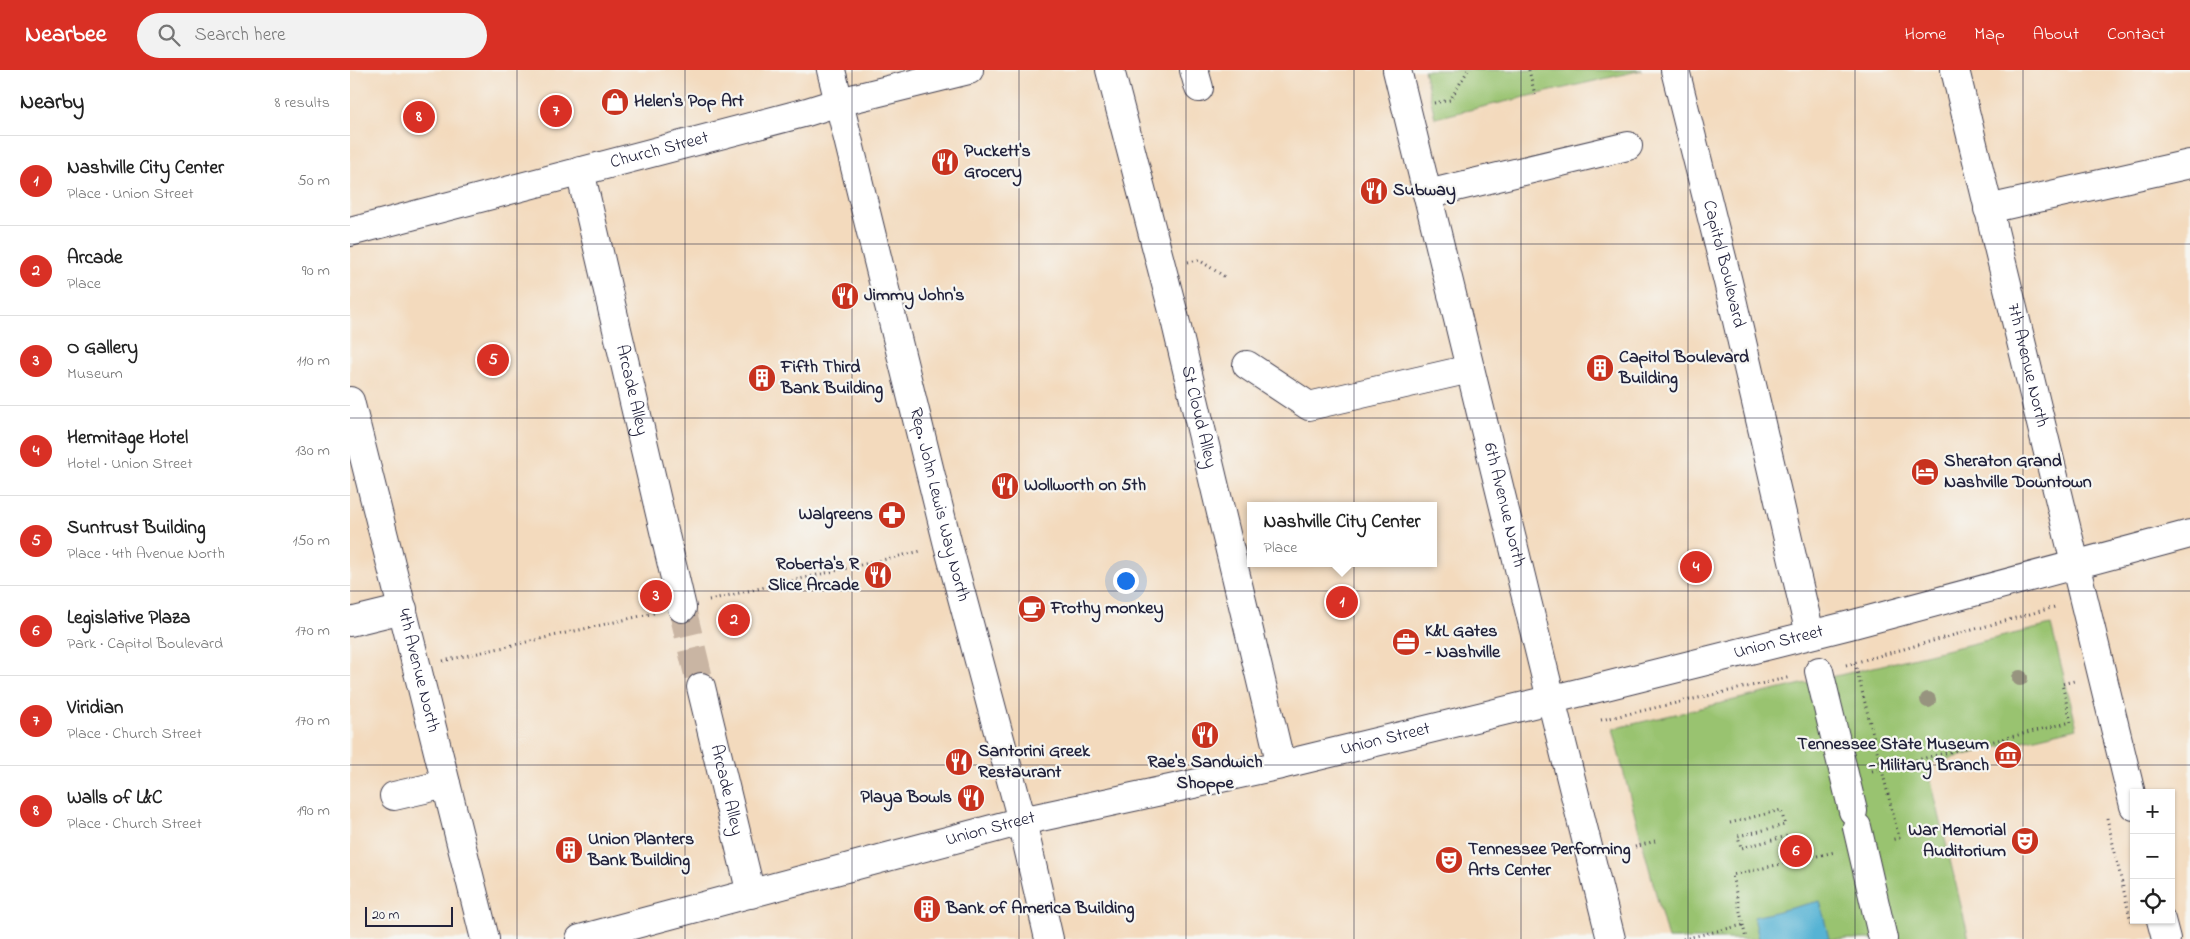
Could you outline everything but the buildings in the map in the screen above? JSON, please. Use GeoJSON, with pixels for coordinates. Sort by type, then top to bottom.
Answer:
{"type":"FeatureCollection","features":[{"type":"Feature","properties":{"kind":"street","name":"Rep. John Lewis Way North"},"geometry":{"type":"LineString","coordinates":[[831,70],[948,545],[1022,822],[1049,939]]}},
{"type":"Feature","properties":{"kind":"street","name":"Church Street"},"geometry":{"type":"LineString","coordinates":[[350,232],[839,102],[969,70]]}},
{"type":"Feature","properties":{"kind":"street","name":"St Cloud Alley"},"geometry":{"type":"LineString","coordinates":[[1110,70],[1173,311],[1281,765]]}},
{"type":"Feature","properties":{"kind":"street","name":"6th Avenue North"},"geometry":{"type":"LineString","coordinates":[[1397,70],[1611,939]]}},
{"type":"Feature","properties":{"kind":"street","name":"Capitol Boulevard"},"geometry":{"type":"LineString","coordinates":[[1675,70],[1728,282],[1810,634]]}},
{"type":"Feature","properties":{"kind":"street","name":"7th Avenue North"},"geometry":{"type":"LineString","coordinates":[[1955,70],[2130,790]]}},
{"type":"Feature","properties":{"kind":"street"},"geometry":{"type":"LineString","coordinates":[[1427,194],[1628,146]]}},
{"type":"Feature","properties":{"kind":"street"},"geometry":{"type":"LineString","coordinates":[[1988,209],[2190,164]]}},
{"type":"Feature","properties":{"kind":"street","name":"Arcade Alley"},"geometry":{"type":"LineString","coordinates":[[580,171],[682,608]]}},
{"type":"Feature","properties":{"kind":"street"},"geometry":{"type":"LineString","coordinates":[[1247,365],[1309,406],[1470,369]]}},
{"type":"Feature","properties":{"kind":"street","name":"4th Avenue North"},"geometry":{"type":"LineString","coordinates":[[350,400],[486,939]]}},
{"type":"Feature","properties":{"kind":"street","name":"Union Street"},"geometry":{"type":"LineString","coordinates":[[580,939],[1022,822],[1281,765],[1551,699],[1810,634],[2190,534]]}},
{"type":"Feature","properties":{"kind":"street"},"geometry":{"type":"LineString","coordinates":[[350,622],[403,609]]}},
{"type":"Feature","properties":{"kind":"street"},"geometry":{"type":"LineString","coordinates":[[1819,671],[1883,939]]}},
{"type":"Feature","properties":{"kind":"street","name":"Arcade Alley"},"geometry":{"type":"LineString","coordinates":[[701,687],[750,894]]}},
{"type":"Feature","properties":{"kind":"street"},"geometry":{"type":"LineString","coordinates":[[394,796],[446,784]]}},
{"type":"Feature","properties":{"kind":"street"},"geometry":{"type":"LineString","coordinates":[[2163,924],[2166,939]]}},
{"type":"Feature","properties":{"kind":"path"},"geometry":{"type":"LineString","coordinates":[[1406,109],[1450,100],[1468,70]]}},
{"type":"Feature","properties":{"kind":"path"},"geometry":{"type":"LineString","coordinates":[[1529,70],[1535,95]]}},
{"type":"Feature","properties":{"kind":"path"},"geometry":{"type":"LineString","coordinates":[[1199,260],[1225,276]]}},
{"type":"Feature","properties":{"kind":"path"},"geometry":{"type":"LineString","coordinates":[[1746,939],[1732,875],[1794,861],[1857,828],[1898,838],[1855,664]]}},
{"type":"Feature","properties":{"kind":"path"},"geometry":{"type":"LineString","coordinates":[[1845,777],[2071,722],[2062,684],[2074,681]]}},
{"type":"Feature","properties":{"kind":"path"},"geometry":{"type":"LineString","coordinates":[[1730,823],[1781,810],[1785,825],[1738,836],[1741,848],[1788,836],[1794,861]]}},
{"type":"Feature","properties":{"kind":"path"},"geometry":{"type":"LineString","coordinates":[[1635,846],[1655,841]]}},
{"type":"Feature","properties":{"kind":"path"},"geometry":{"type":"LineString","coordinates":[[1683,939],[1743,925]]}},
{"type":"Feature","properties":{"kind":"green space"},"geometry":{"type":"Polygon","coordinates":[[[1424,70],[1642,70],[1435,118],[1424,70]]]}},
{"type":"Feature","properties":{"kind":"green space"},"geometry":{"type":"Polygon","coordinates":[[[2051,625],[2077,728],[1927,764],[1969,939],[1668,939],[1612,729],[2051,625]]]}},
{"type":"Feature","properties":{"kind":"water"},"geometry":{"type":"Polygon","coordinates":[[[1820,901],[1829,939],[1759,939],[1754,917],[1820,901]]]}},
{"type":"Feature","properties":{"kind":"tunnel"},"geometry":{"type":"LineString","coordinates":[[682,608],[701,687]]}},
{"type":"Feature","properties":{"kind":"place","name":"Helen's Pop Art"},"geometry":{"type":"Point","coordinates":[615,102]}},
{"type":"Feature","properties":{"kind":"place","name":"Viridian"},"geometry":{"type":"Point","coordinates":[556,111]}},
{"type":"Feature","properties":{"kind":"place","name":"Walls of L&C"},"geometry":{"type":"Point","coordinates":[419,117]}},
{"type":"Feature","properties":{"kind":"place","name":"Puckett's Grocery"},"geometry":{"type":"Point","coordinates":[945,162]}},
{"type":"Feature","properties":{"kind":"place","name":"Subway"},"geometry":{"type":"Point","coordinates":[1374,191]}},
{"type":"Feature","properties":{"kind":"place","name":"Jimmy John's"},"geometry":{"type":"Point","coordinates":[845,296]}},
{"type":"Feature","properties":{"kind":"place","name":"Suntrust Building"},"geometry":{"type":"Point","coordinates":[493,360]}},
{"type":"Feature","properties":{"kind":"place","name":"Capitol Boulevard Building"},"geometry":{"type":"Point","coordinates":[1600,368]}},
{"type":"Feature","properties":{"kind":"place","name":"Fifth Third Bank Building"},"geometry":{"type":"Point","coordinates":[762,378]}},
{"type":"Feature","properties":{"kind":"place","name":"Sheraton Grand Nashville Downtown"},"geometry":{"type":"Point","coordinates":[1925,472]}},
{"type":"Feature","properties":{"kind":"place","name":"Wollworth on 5th"},"geometry":{"type":"Point","coordinates":[1005,486]}},
{"type":"Feature","properties":{"kind":"place","name":"Walgreens"},"geometry":{"type":"Point","coordinates":[892,515]}},
{"type":"Feature","properties":{"kind":"place","name":"Hermitage Hotel"},"geometry":{"type":"Point","coordinates":[1696,567]}},
{"type":"Feature","properties":{"kind":"place","name":"Roberta's R Slice Arcade"},"geometry":{"type":"Point","coordinates":[878,575]}},
{"type":"Feature","properties":{"kind":"place","name":"O Gallery"},"geometry":{"type":"Point","coordinates":[656,596]}},
{"type":"Feature","properties":{"kind":"place","name":"Nashville City Center"},"geometry":{"type":"Point","coordinates":[1342,602]}},
{"type":"Feature","properties":{"kind":"place","name":"Frothy monkey"},"geometry":{"type":"Point","coordinates":[1032,609]}},
{"type":"Feature","properties":{"kind":"place","name":"Arcade"},"geometry":{"type":"Point","coordinates":[734,620]}},
{"type":"Feature","properties":{"kind":"place","name":"K&L Gates - Nashville"},"geometry":{"type":"Point","coordinates":[1406,642]}},
{"type":"Feature","properties":{"kind":"place","name":"Rae's Sandwich Shoppe"},"geometry":{"type":"Point","coordinates":[1205,735]}},
{"type":"Feature","properties":{"kind":"place","name":"Tennessee State Museum - Military Branch"},"geometry":{"type":"Point","coordinates":[2008,755]}},
{"type":"Feature","properties":{"kind":"place","name":"Santorini Greek Restaurant"},"geometry":{"type":"Point","coordinates":[959,762]}},
{"type":"Feature","properties":{"kind":"place","name":"Playa Bowls"},"geometry":{"type":"Point","coordinates":[971,798]}},
{"type":"Feature","properties":{"kind":"place","name":"War Memorial Auditorium"},"geometry":{"type":"Point","coordinates":[2025,841]}},
{"type":"Feature","properties":{"kind":"place","name":"Union Planters Bank Building"},"geometry":{"type":"Point","coordinates":[569,850]}},
{"type":"Feature","properties":{"kind":"place","name":"Legislative Plaza"},"geometry":{"type":"Point","coordinates":[1796,851]}},
{"type":"Feature","properties":{"kind":"place","name":"Tennessee Performing Arts Center"},"geometry":{"type":"Point","coordinates":[1449,860]}},
{"type":"Feature","properties":{"kind":"place","name":"Bank of America Building"},"geometry":{"type":"Point","coordinates":[927,909]}}]}
